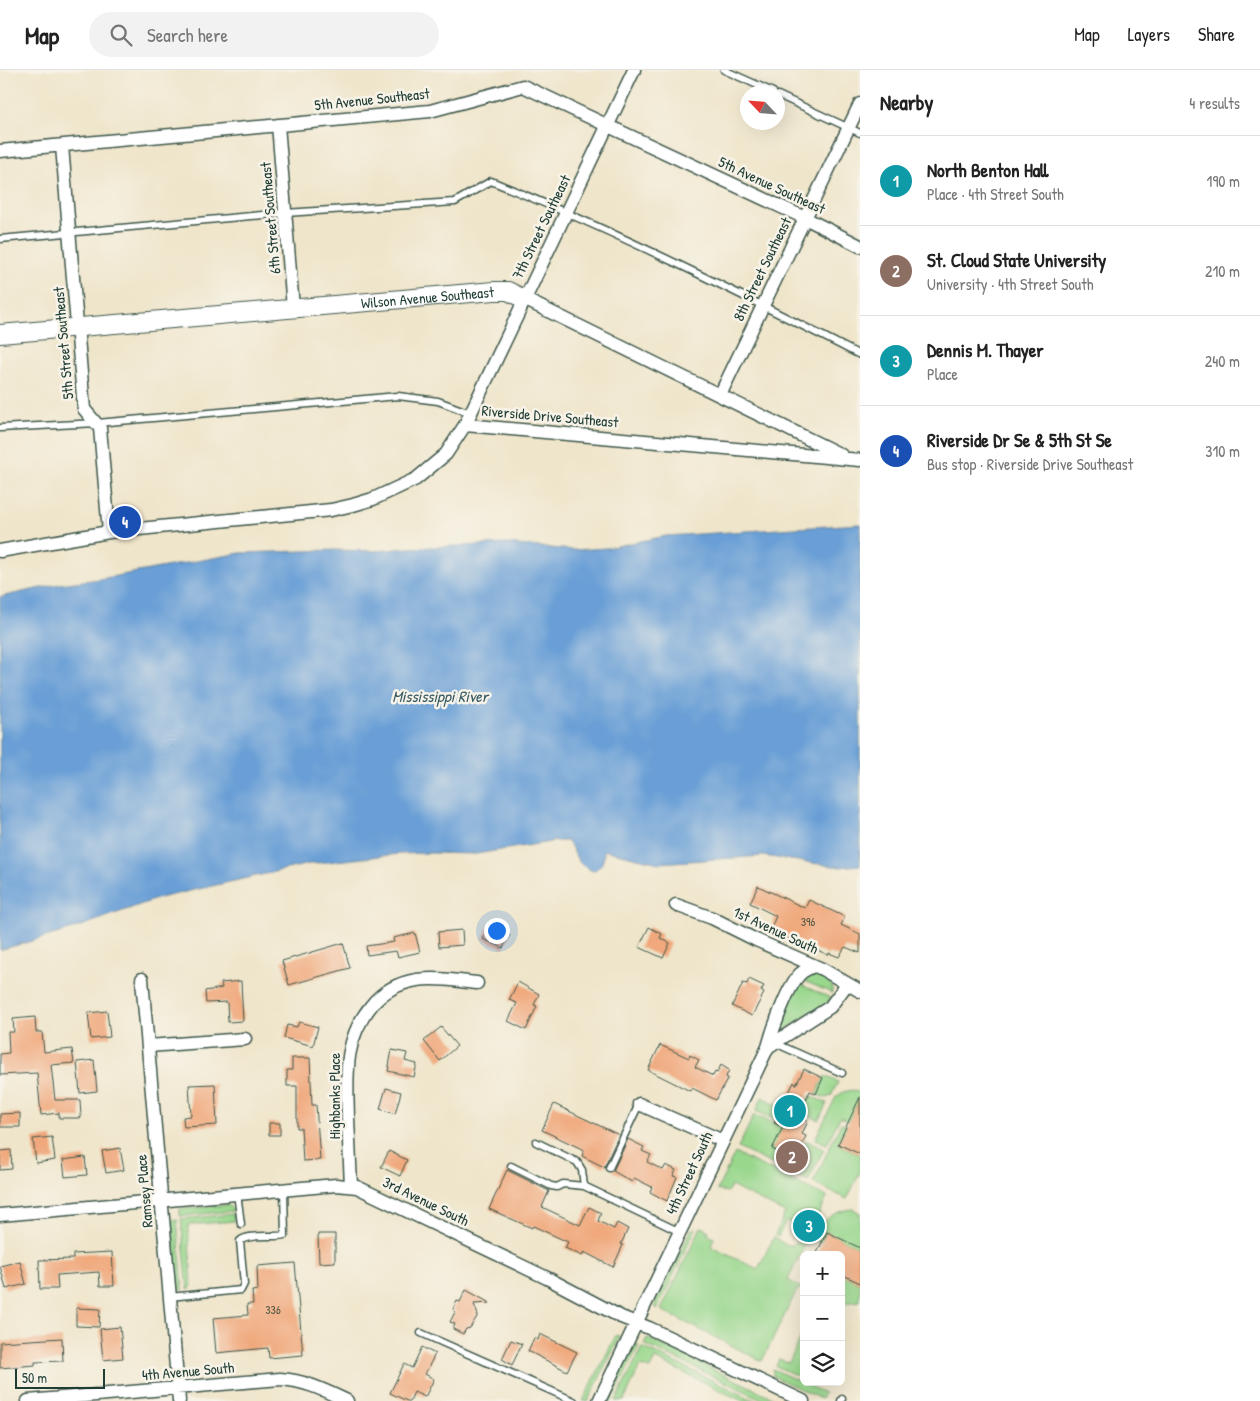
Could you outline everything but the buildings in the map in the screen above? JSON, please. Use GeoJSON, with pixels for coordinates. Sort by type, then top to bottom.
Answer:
{"type":"FeatureCollection","features":[{"type":"Feature","properties":{"kind":"street","name":"7th Street Southeast"},"geometry":{"type":"LineString","coordinates":[[464,425],[634,70]]}},
{"type":"Feature","properties":{"kind":"street","name":"5th Avenue Southeast"},"geometry":{"type":"LineString","coordinates":[[0,151],[430,111],[523,86],[805,218],[860,246]]}},
{"type":"Feature","properties":{"kind":"street","name":"8th Street Southeast"},"geometry":{"type":"LineString","coordinates":[[720,395],[805,218],[854,131],[860,104]]}},
{"type":"Feature","properties":{"kind":"street","name":"6th Street Southeast"},"geometry":{"type":"LineString","coordinates":[[278,125],[293,308]]}},
{"type":"Feature","properties":{"kind":"street","name":"5th Street Southeast"},"geometry":{"type":"LineString","coordinates":[[62,146],[84,409],[100,428],[109,532]]}},
{"type":"Feature","properties":{"kind":"street","name":"Wilson Avenue Southeast"},"geometry":{"type":"LineString","coordinates":[[0,334],[508,291],[854,459]]}},
{"type":"Feature","properties":{"kind":"street","name":"Riverside Drive Southeast"},"geometry":{"type":"LineString","coordinates":[[0,551],[109,532],[331,510],[373,500],[416,478],[433,465],[446,454],[464,425],[854,459]]}},
{"type":"Feature","properties":{"kind":"street","name":"1st Avenue South"},"geometry":{"type":"LineString","coordinates":[[676,905],[712,918],[814,966],[860,991]]}},
{"type":"Feature","properties":{"kind":"street","name":"4th Street South"},"geometry":{"type":"LineString","coordinates":[[599,1401],[771,1045],[773,1030],[794,982],[802,973],[814,966]]}},
{"type":"Feature","properties":{"kind":"street","name":"Ramsey Place"},"geometry":{"type":"LineString","coordinates":[[142,979],[178,1395]]}},
{"type":"Feature","properties":{"kind":"street","name":"Highbanks Place"},"geometry":{"type":"LineString","coordinates":[[351,1186],[347,1077],[350,1045],[359,1022],[385,992],[406,983],[425,979],[477,983]]}},
{"type":"Feature","properties":{"kind":"street"},"geometry":{"type":"LineString","coordinates":[[771,1045],[830,1007],[847,984]]}},
{"type":"Feature","properties":{"kind":"street"},"geometry":{"type":"LineString","coordinates":[[148,1046],[246,1039]]}},
{"type":"Feature","properties":{"kind":"street"},"geometry":{"type":"LineString","coordinates":[[639,1104],[723,1141]]}},
{"type":"Feature","properties":{"kind":"street","name":"3rd Avenue South"},"geometry":{"type":"LineString","coordinates":[[0,1215],[284,1189],[351,1186],[366,1191],[636,1323],[803,1401]]}},
{"type":"Feature","properties":{"kind":"street","name":"4th Avenue South"},"geometry":{"type":"LineString","coordinates":[[28,1401],[178,1395],[287,1380],[314,1386],[348,1401]]}},
{"type":"Feature","properties":{"kind":"lane"},"geometry":{"type":"LineString","coordinates":[[724,70],[757,85]]}},
{"type":"Feature","properties":{"kind":"lane"},"geometry":{"type":"LineString","coordinates":[[785,98],[854,131]]}},
{"type":"Feature","properties":{"kind":"lane"},"geometry":{"type":"LineString","coordinates":[[0,239],[285,213],[455,202],[491,181],[566,212],[763,306],[860,355]]}},
{"type":"Feature","properties":{"kind":"lane"},"geometry":{"type":"LineString","coordinates":[[0,428],[97,423],[398,396],[438,401],[470,412]]}},
{"type":"Feature","properties":{"kind":"lane"},"geometry":{"type":"LineString","coordinates":[[771,1045],[842,1073]]}},
{"type":"Feature","properties":{"kind":"lane"},"geometry":{"type":"LineString","coordinates":[[609,1168],[639,1104]]}},
{"type":"Feature","properties":{"kind":"lane"},"geometry":{"type":"LineString","coordinates":[[536,1142],[577,1162],[582,1170],[584,1186]]}},
{"type":"Feature","properties":{"kind":"lane"},"geometry":{"type":"LineString","coordinates":[[511,1166],[552,1186],[557,1187],[563,1184],[584,1186],[680,1232]]}},
{"type":"Feature","properties":{"kind":"lane"},"geometry":{"type":"LineString","coordinates":[[170,1298],[241,1290],[244,1284],[240,1240],[286,1235],[284,1189]]}},
{"type":"Feature","properties":{"kind":"lane"},"geometry":{"type":"LineString","coordinates":[[237,1193],[241,1224]]}},
{"type":"Feature","properties":{"kind":"lane"},"geometry":{"type":"LineString","coordinates":[[421,1333],[574,1401]]}},
{"type":"Feature","properties":{"kind":"green space"},"geometry":{"type":"Polygon","coordinates":[[[815,972],[830,982],[832,993],[802,980],[802,977],[815,972]]]}},
{"type":"Feature","properties":{"kind":"green space"},"geometry":{"type":"Polygon","coordinates":[[[799,984],[831,998],[827,1003],[778,1034],[775,1031],[799,984]]]}},
{"type":"Feature","properties":{"kind":"green space"},"geometry":{"type":"Polygon","coordinates":[[[825,1076],[838,1082],[831,1096],[826,1098],[816,1094],[825,1076]]]}},
{"type":"Feature","properties":{"kind":"green space"},"geometry":{"type":"Polygon","coordinates":[[[853,1090],[860,1093],[860,1107],[856,1105],[849,1121],[840,1117],[827,1144],[815,1139],[836,1097],[843,1092],[853,1090]]]}},
{"type":"Feature","properties":{"kind":"green space"},"geometry":{"type":"Polygon","coordinates":[[[810,1096],[827,1103],[819,1120],[802,1112],[810,1096]]]}},
{"type":"Feature","properties":{"kind":"green space"},"geometry":{"type":"Polygon","coordinates":[[[762,1097],[782,1107],[776,1120],[756,1111],[762,1097]]]}},
{"type":"Feature","properties":{"kind":"green space"},"geometry":{"type":"Polygon","coordinates":[[[754,1115],[783,1127],[773,1150],[795,1160],[805,1140],[824,1149],[808,1181],[738,1148],[754,1115]]]}},
{"type":"Feature","properties":{"kind":"green space"},"geometry":{"type":"Polygon","coordinates":[[[841,1123],[847,1125],[838,1144],[860,1154],[860,1172],[847,1199],[813,1183],[841,1123]]]}},
{"type":"Feature","properties":{"kind":"green space"},"geometry":{"type":"Polygon","coordinates":[[[735,1153],[827,1197],[813,1226],[803,1229],[786,1221],[778,1237],[775,1235],[785,1213],[731,1186],[727,1192],[717,1190],[735,1153]]]}},
{"type":"Feature","properties":{"kind":"green space"},"geometry":{"type":"Polygon","coordinates":[[[228,1205],[234,1211],[180,1216],[180,1209],[228,1205]]]}},
{"type":"Feature","properties":{"kind":"green space"},"geometry":{"type":"Polygon","coordinates":[[[853,1209],[860,1213],[860,1248],[826,1232],[820,1243],[811,1239],[828,1218],[839,1212],[853,1209]]]}},
{"type":"Feature","properties":{"kind":"green space"},"geometry":{"type":"Polygon","coordinates":[[[233,1214],[234,1221],[188,1225],[192,1285],[188,1289],[181,1219],[233,1214]]]}},
{"type":"Feature","properties":{"kind":"green space"},"geometry":{"type":"Polygon","coordinates":[[[177,1219],[184,1290],[178,1287],[172,1220],[177,1219]]]}},
{"type":"Feature","properties":{"kind":"green space"},"geometry":{"type":"Polygon","coordinates":[[[701,1227],[709,1231],[707,1234],[714,1238],[711,1245],[713,1248],[758,1269],[774,1237],[787,1245],[801,1240],[806,1243],[802,1251],[800,1251],[800,1255],[788,1280],[800,1287],[800,1289],[797,1290],[762,1361],[661,1310],[701,1227]]]}},
{"type":"Feature","properties":{"kind":"green space"},"geometry":{"type":"Polygon","coordinates":[[[696,1228],[657,1309],[654,1305],[691,1230],[696,1228]]]}},
{"type":"Feature","properties":{"kind":"green space"},"geometry":{"type":"Polygon","coordinates":[[[845,1276],[860,1283],[860,1301],[845,1303],[845,1276]]]}},
{"type":"Feature","properties":{"kind":"green space"},"geometry":{"type":"Polygon","coordinates":[[[616,1335],[620,1337],[588,1401],[583,1401],[616,1335]]]}},
{"type":"Feature","properties":{"kind":"green space"},"geometry":{"type":"Polygon","coordinates":[[[647,1338],[780,1401],[766,1401],[644,1344],[647,1338]]]}},
{"type":"Feature","properties":{"kind":"green space"},"geometry":{"type":"Polygon","coordinates":[[[800,1339],[800,1377],[776,1366],[779,1359],[789,1363],[800,1339]]]}},
{"type":"Feature","properties":{"kind":"green space"},"geometry":{"type":"Polygon","coordinates":[[[634,1344],[639,1345],[612,1401],[607,1401],[634,1344]]]}},
{"type":"Feature","properties":{"kind":"green space"},"geometry":{"type":"Polygon","coordinates":[[[642,1347],[756,1401],[743,1401],[655,1359],[650,1369],[640,1366],[624,1401],[616,1401],[642,1347]]]}},
{"type":"Feature","properties":{"kind":"green space"},"geometry":{"type":"Polygon","coordinates":[[[773,1369],[800,1382],[800,1386],[809,1386],[824,1393],[821,1399],[773,1376],[773,1369]]]}},
{"type":"Feature","properties":{"kind":"water","name":"Mississippi River"},"geometry":{"type":"Polygon","coordinates":[[[860,524],[860,865],[840,867],[763,856],[659,863],[604,850],[602,862],[593,871],[586,868],[579,861],[567,841],[556,841],[476,854],[399,854],[309,864],[159,898],[70,930],[0,950],[0,597],[59,584],[100,579],[240,553],[333,550],[375,551],[507,544],[573,550],[607,548],[666,536],[860,524]]]}},
{"type":"Feature","properties":{"kind":"place","name":"Riverside Dr Se & 5th St Se"},"geometry":{"type":"Point","coordinates":[125,522]}},
{"type":"Feature","properties":{"kind":"place","name":"North Benton Hall"},"geometry":{"type":"Point","coordinates":[790,1111]}},
{"type":"Feature","properties":{"kind":"place","name":"St. Cloud State University"},"geometry":{"type":"Point","coordinates":[792,1157]}},
{"type":"Feature","properties":{"kind":"place","name":"Dennis M. Thayer"},"geometry":{"type":"Point","coordinates":[809,1226]}}]}
